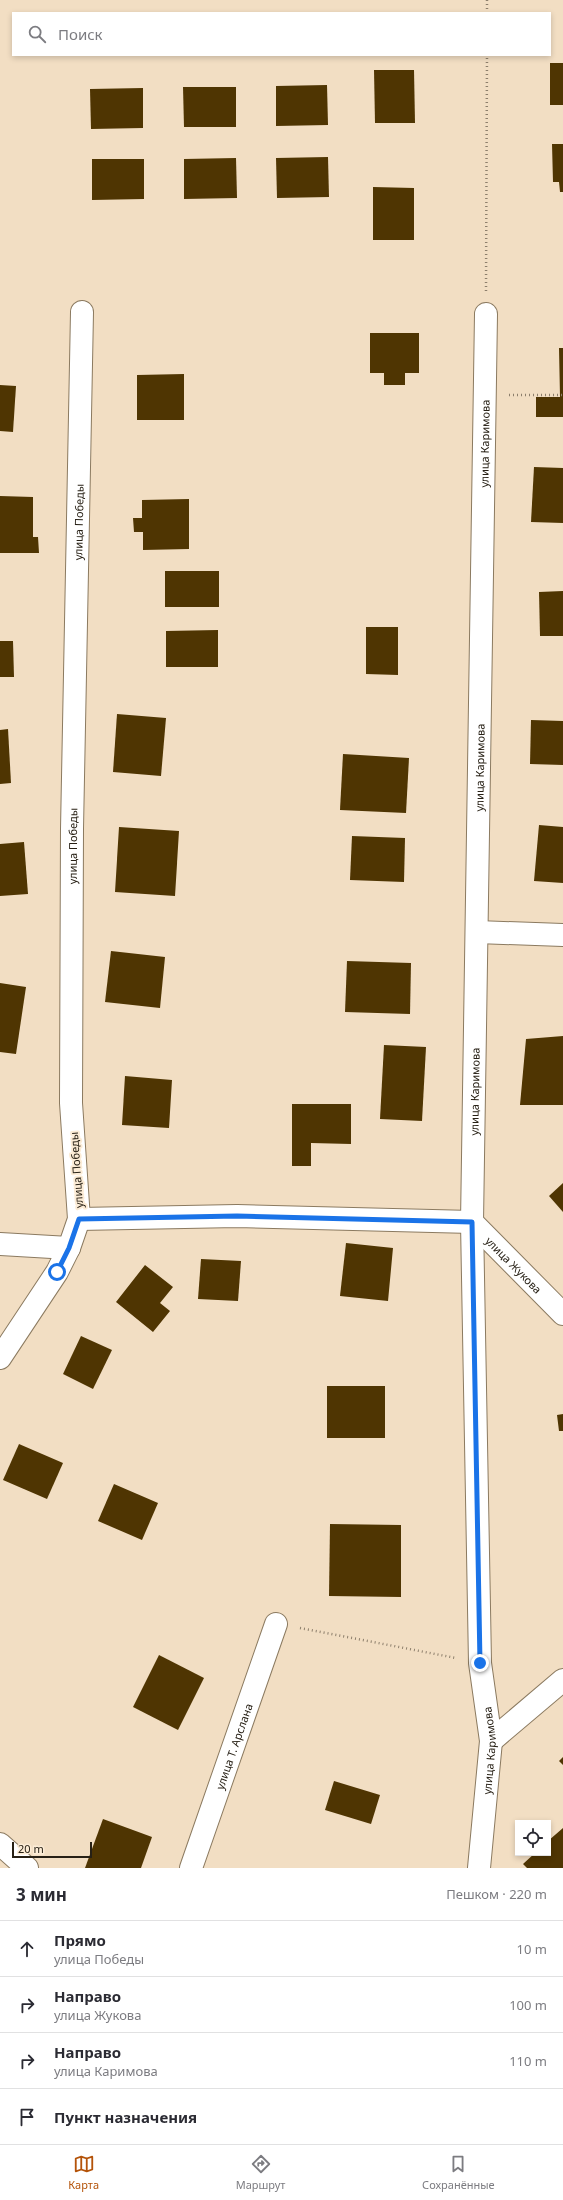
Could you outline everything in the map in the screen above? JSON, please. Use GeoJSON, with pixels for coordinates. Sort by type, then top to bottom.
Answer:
{"type":"FeatureCollection","features":[{"type":"Feature","properties":{"kind":"street","name":"улица Победы"},"geometry":{"type":"LineString","coordinates":[[0,1358],[57,1272],[69,1248],[79,1219],[71,1103],[72,829],[82,312]]}},
{"type":"Feature","properties":{"kind":"street","name":"улица Каримова"},"geometry":{"type":"LineString","coordinates":[[479,1868],[491,1741],[480,1663],[472,1222],[486,314]]}},
{"type":"Feature","properties":{"kind":"street"},"geometry":{"type":"LineString","coordinates":[[477,932],[563,935]]}},
{"type":"Feature","properties":{"kind":"street"},"geometry":{"type":"LineString","coordinates":[[79,1219],[237,1216],[472,1222]]}},
{"type":"Feature","properties":{"kind":"street","name":"улица Жукова"},"geometry":{"type":"LineString","coordinates":[[472,1222],[563,1314]]}},
{"type":"Feature","properties":{"kind":"street"},"geometry":{"type":"LineString","coordinates":[[0,1244],[69,1248]]}},
{"type":"Feature","properties":{"kind":"street","name":"улица Т. Арслана"},"geometry":{"type":"LineString","coordinates":[[191,1868],[276,1624]]}},
{"type":"Feature","properties":{"kind":"street"},"geometry":{"type":"LineString","coordinates":[[491,1741],[563,1680]]}},
{"type":"Feature","properties":{"kind":"street"},"geometry":{"type":"LineString","coordinates":[[0,1844],[27,1868]]}},
{"type":"Feature","properties":{"kind":"path"},"geometry":{"type":"LineString","coordinates":[[487,0],[487,12]]}},
{"type":"Feature","properties":{"kind":"path"},"geometry":{"type":"LineString","coordinates":[[486,314],[487,56]]}},
{"type":"Feature","properties":{"kind":"path"},"geometry":{"type":"LineString","coordinates":[[484,395],[563,395]]}},
{"type":"Feature","properties":{"kind":"path"},"geometry":{"type":"LineString","coordinates":[[276,1624],[480,1663]]}},
{"type":"Feature","properties":{"kind":"building"},"geometry":{"type":"Polygon","coordinates":[[[550,63],[563,63],[563,105],[550,105],[550,63]]]}},
{"type":"Feature","properties":{"kind":"building"},"geometry":{"type":"Polygon","coordinates":[[[374,70],[414,70],[415,123],[375,123],[374,70]]]}},
{"type":"Feature","properties":{"kind":"building"},"geometry":{"type":"Polygon","coordinates":[[[327,85],[328,125],[276,126],[276,86],[327,85]]]}},
{"type":"Feature","properties":{"kind":"building"},"geometry":{"type":"Polygon","coordinates":[[[183,87],[236,87],[236,127],[184,127],[183,87]]]}},
{"type":"Feature","properties":{"kind":"building"},"geometry":{"type":"Polygon","coordinates":[[[143,88],[143,128],[91,129],[90,89],[143,88]]]}},
{"type":"Feature","properties":{"kind":"building"},"geometry":{"type":"Polygon","coordinates":[[[552,144],[563,144],[563,192],[560,192],[559,182],[553,182],[552,144]]]}},
{"type":"Feature","properties":{"kind":"building"},"geometry":{"type":"Polygon","coordinates":[[[328,157],[329,197],[277,198],[276,158],[328,157]]]}},
{"type":"Feature","properties":{"kind":"building"},"geometry":{"type":"Polygon","coordinates":[[[236,158],[237,198],[184,199],[184,159],[236,158]]]}},
{"type":"Feature","properties":{"kind":"building"},"geometry":{"type":"Polygon","coordinates":[[[92,159],[144,159],[144,199],[92,200],[92,159]]]}},
{"type":"Feature","properties":{"kind":"building"},"geometry":{"type":"Polygon","coordinates":[[[373,187],[414,188],[414,240],[373,240],[373,187]]]}},
{"type":"Feature","properties":{"kind":"building"},"geometry":{"type":"Polygon","coordinates":[[[370,333],[419,333],[419,373],[405,373],[405,385],[384,385],[384,373],[370,373],[370,333]]]}},
{"type":"Feature","properties":{"kind":"building"},"geometry":{"type":"Polygon","coordinates":[[[559,348],[563,348],[563,417],[536,417],[536,397],[560,397],[559,348]]]}},
{"type":"Feature","properties":{"kind":"building"},"geometry":{"type":"Polygon","coordinates":[[[184,374],[184,420],[137,420],[137,375],[184,374]]]}},
{"type":"Feature","properties":{"kind":"building"},"geometry":{"type":"Polygon","coordinates":[[[0,385],[16,386],[13,432],[0,431],[0,385]]]}},
{"type":"Feature","properties":{"kind":"building"},"geometry":{"type":"Polygon","coordinates":[[[534,467],[563,468],[563,523],[531,522],[534,467]]]}},
{"type":"Feature","properties":{"kind":"building"},"geometry":{"type":"Polygon","coordinates":[[[0,496],[33,497],[33,537],[38,537],[39,553],[0,553],[0,496]]]}},
{"type":"Feature","properties":{"kind":"building"},"geometry":{"type":"Polygon","coordinates":[[[189,499],[189,549],[143,550],[143,532],[134,532],[133,518],[142,518],[142,500],[189,499]]]}},
{"type":"Feature","properties":{"kind":"building"},"geometry":{"type":"Polygon","coordinates":[[[165,571],[219,571],[219,607],[165,607],[165,571]]]}},
{"type":"Feature","properties":{"kind":"building"},"geometry":{"type":"Polygon","coordinates":[[[563,591],[563,636],[540,636],[539,592],[563,591]]]}},
{"type":"Feature","properties":{"kind":"building"},"geometry":{"type":"Polygon","coordinates":[[[366,627],[398,627],[398,675],[366,674],[366,627]]]}},
{"type":"Feature","properties":{"kind":"building"},"geometry":{"type":"Polygon","coordinates":[[[218,630],[218,667],[166,667],[166,631],[218,630]]]}},
{"type":"Feature","properties":{"kind":"building"},"geometry":{"type":"Polygon","coordinates":[[[0,641],[13,641],[14,677],[0,677],[0,641]]]}},
{"type":"Feature","properties":{"kind":"building"},"geometry":{"type":"Polygon","coordinates":[[[117,714],[166,718],[161,776],[113,772],[117,714]]]}},
{"type":"Feature","properties":{"kind":"building"},"geometry":{"type":"Polygon","coordinates":[[[531,720],[563,721],[563,765],[530,764],[531,720]]]}},
{"type":"Feature","properties":{"kind":"building"},"geometry":{"type":"Polygon","coordinates":[[[8,729],[11,783],[0,784],[0,730],[8,729]]]}},
{"type":"Feature","properties":{"kind":"building"},"geometry":{"type":"Polygon","coordinates":[[[343,754],[409,758],[406,813],[340,810],[343,754]]]}},
{"type":"Feature","properties":{"kind":"building"},"geometry":{"type":"Polygon","coordinates":[[[539,825],[563,827],[563,883],[534,881],[539,825]]]}},
{"type":"Feature","properties":{"kind":"building"},"geometry":{"type":"Polygon","coordinates":[[[119,827],[179,831],[175,896],[115,892],[119,827]]]}},
{"type":"Feature","properties":{"kind":"building"},"geometry":{"type":"Polygon","coordinates":[[[352,836],[405,838],[404,882],[350,880],[352,836]]]}},
{"type":"Feature","properties":{"kind":"building"},"geometry":{"type":"Polygon","coordinates":[[[24,842],[28,894],[0,896],[0,844],[24,842]]]}},
{"type":"Feature","properties":{"kind":"building"},"geometry":{"type":"Polygon","coordinates":[[[111,951],[165,957],[160,1008],[105,1002],[111,951]]]}},
{"type":"Feature","properties":{"kind":"building"},"geometry":{"type":"Polygon","coordinates":[[[347,961],[411,963],[410,1014],[345,1012],[347,961]]]}},
{"type":"Feature","properties":{"kind":"building"},"geometry":{"type":"Polygon","coordinates":[[[0,983],[26,987],[16,1054],[0,1052],[0,983]]]}},
{"type":"Feature","properties":{"kind":"building"},"geometry":{"type":"Polygon","coordinates":[[[563,1036],[563,1105],[520,1105],[526,1039],[563,1036]]]}},
{"type":"Feature","properties":{"kind":"building"},"geometry":{"type":"Polygon","coordinates":[[[384,1045],[426,1047],[422,1121],[380,1119],[384,1045]]]}},
{"type":"Feature","properties":{"kind":"building"},"geometry":{"type":"Polygon","coordinates":[[[125,1076],[172,1080],[169,1128],[122,1125],[125,1076]]]}},
{"type":"Feature","properties":{"kind":"building"},"geometry":{"type":"Polygon","coordinates":[[[292,1104],[351,1104],[351,1144],[311,1143],[311,1166],[292,1166],[292,1104]]]}},
{"type":"Feature","properties":{"kind":"building"},"geometry":{"type":"Polygon","coordinates":[[[563,1183],[563,1212],[549,1196],[563,1183]]]}},
{"type":"Feature","properties":{"kind":"building"},"geometry":{"type":"Polygon","coordinates":[[[346,1243],[393,1248],[388,1301],[340,1296],[346,1243]]]}},
{"type":"Feature","properties":{"kind":"building"},"geometry":{"type":"Polygon","coordinates":[[[201,1259],[241,1261],[238,1301],[198,1299],[201,1259]]]}},
{"type":"Feature","properties":{"kind":"building"},"geometry":{"type":"Polygon","coordinates":[[[145,1265],[173,1287],[160,1303],[170,1311],[153,1332],[116,1302],[145,1265]]]}},
{"type":"Feature","properties":{"kind":"building"},"geometry":{"type":"Polygon","coordinates":[[[81,1336],[112,1350],[93,1389],[63,1374],[81,1336]]]}},
{"type":"Feature","properties":{"kind":"building"},"geometry":{"type":"Polygon","coordinates":[[[327,1386],[385,1386],[385,1438],[327,1438],[327,1386]]]}},
{"type":"Feature","properties":{"kind":"building"},"geometry":{"type":"Polygon","coordinates":[[[563,1414],[563,1431],[559,1431],[557,1415],[563,1414]]]}},
{"type":"Feature","properties":{"kind":"building"},"geometry":{"type":"Polygon","coordinates":[[[19,1444],[63,1463],[47,1499],[3,1480],[19,1444]]]}},
{"type":"Feature","properties":{"kind":"building"},"geometry":{"type":"Polygon","coordinates":[[[114,1484],[158,1503],[142,1540],[98,1521],[114,1484]]]}},
{"type":"Feature","properties":{"kind":"building"},"geometry":{"type":"Polygon","coordinates":[[[330,1524],[401,1525],[401,1597],[329,1596],[330,1524]]]}},
{"type":"Feature","properties":{"kind":"building"},"geometry":{"type":"Polygon","coordinates":[[[159,1655],[204,1678],[178,1730],[133,1707],[159,1655]]]}},
{"type":"Feature","properties":{"kind":"building"},"geometry":{"type":"Polygon","coordinates":[[[563,1757],[563,1765],[559,1761],[563,1757]]]}},
{"type":"Feature","properties":{"kind":"building"},"geometry":{"type":"Polygon","coordinates":[[[334,1781],[380,1795],[371,1824],[325,1810],[334,1781]]]}},
{"type":"Feature","properties":{"kind":"building"},"geometry":{"type":"Polygon","coordinates":[[[103,1819],[152,1837],[141,1868],[85,1868],[103,1819]]]}},
{"type":"Feature","properties":{"kind":"building"},"geometry":{"type":"Polygon","coordinates":[[[563,1828],[563,1868],[527,1868],[523,1864],[532,1856],[551,1856],[551,1838],[563,1828]]]}},
{"type":"Feature","properties":{"kind":"route"},"geometry":{"type":"LineString","coordinates":[[57,1272],[69,1248],[79,1219],[237,1216],[472,1222],[480,1663]]}}]}
